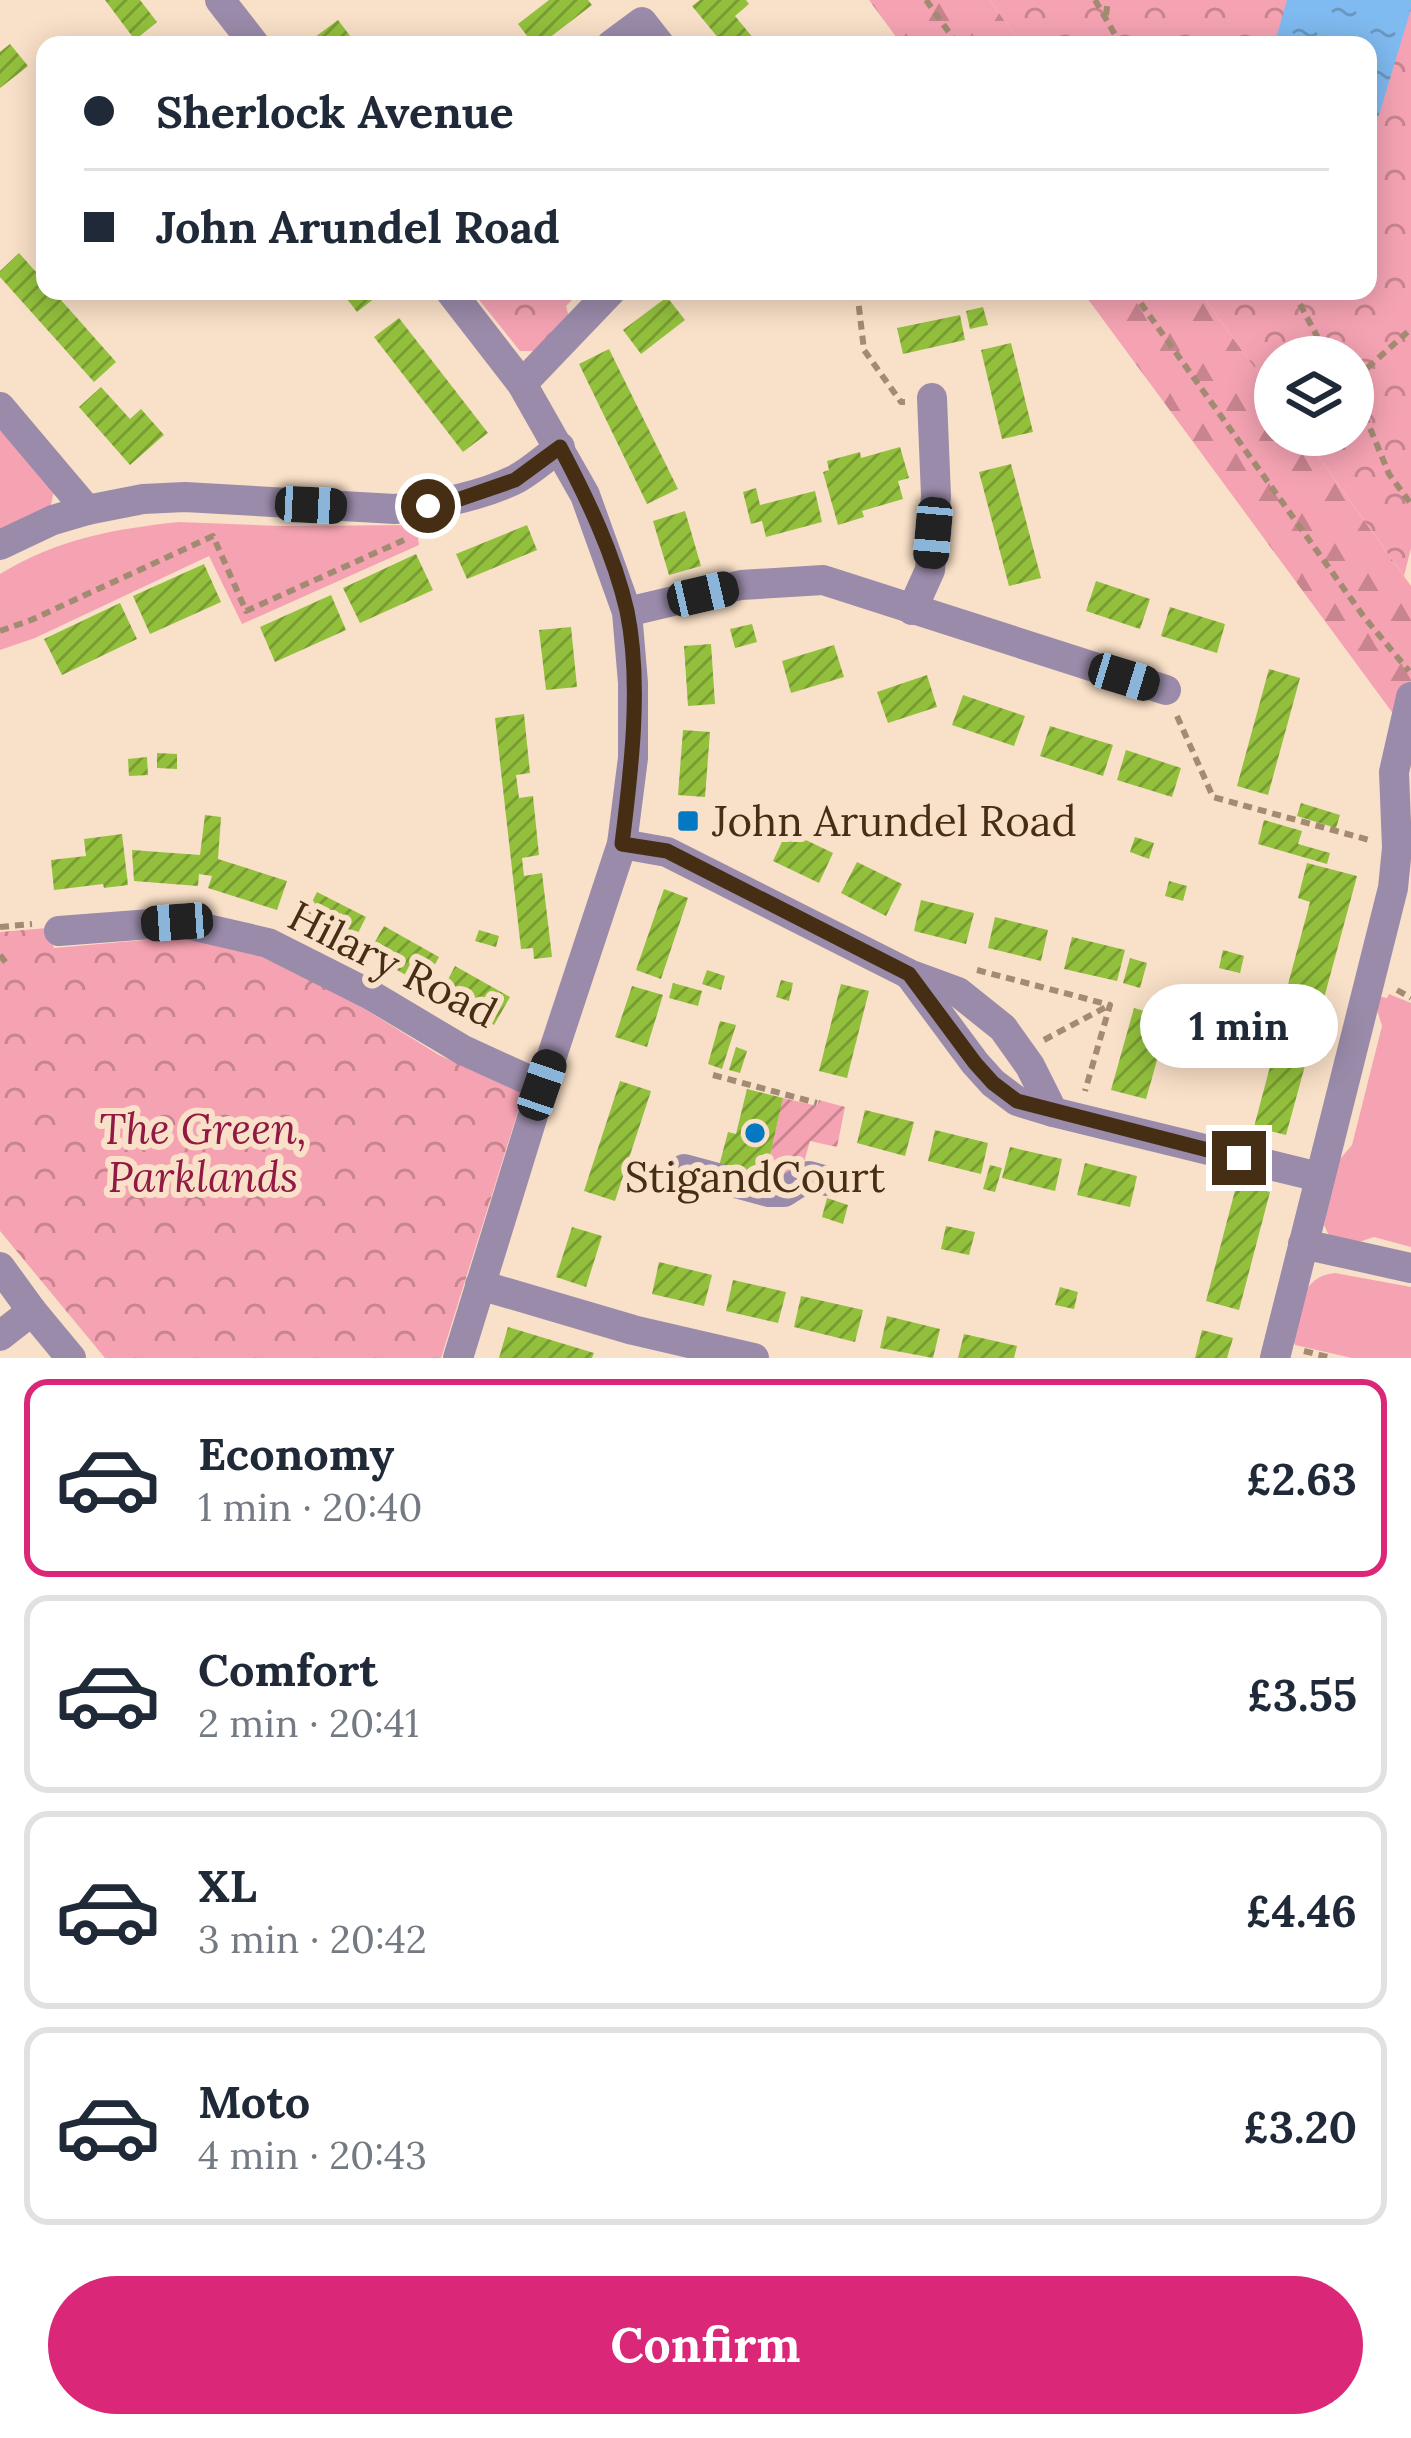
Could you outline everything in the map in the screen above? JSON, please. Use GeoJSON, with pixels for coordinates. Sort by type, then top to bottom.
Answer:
{"type":"FeatureCollection","features":[{"type":"Feature","properties":{"kind":"street"},"geometry":{"type":"LineString","coordinates":[[220,0],[248,36]]}},
{"type":"Feature","properties":{"kind":"street"},"geometry":{"type":"LineString","coordinates":[[457,300],[522,383],[585,495],[627,612],[634,683],[633,758],[622,844],[458,1358]]}},
{"type":"Feature","properties":{"kind":"street"},"geometry":{"type":"LineString","coordinates":[[522,383],[602,300]]}},
{"type":"Feature","properties":{"kind":"street"},"geometry":{"type":"LineString","coordinates":[[912,610],[929,570],[931,551],[936,496],[932,398]]}},
{"type":"Feature","properties":{"kind":"street"},"geometry":{"type":"LineString","coordinates":[[0,407],[87,510]]}},
{"type":"Feature","properties":{"kind":"street"},"geometry":{"type":"LineString","coordinates":[[0,545],[53,520],[143,499],[185,497],[394,509],[428,506],[515,480],[560,447]]}},
{"type":"Feature","properties":{"kind":"street"},"geometry":{"type":"LineString","coordinates":[[627,612],[741,585],[824,580],[1166,690]]}},
{"type":"Feature","properties":{"kind":"street"},"geometry":{"type":"LineString","coordinates":[[1275,1358],[1393,888],[1397,848],[1394,772],[1411,697]]}},
{"type":"Feature","properties":{"kind":"street"},"geometry":{"type":"LineString","coordinates":[[622,844],[667,851],[909,974],[958,992],[1003,1028],[1065,1115]]}},
{"type":"Feature","properties":{"kind":"street","name":"Hilary Road"},"geometry":{"type":"LineString","coordinates":[[59,932],[177,922],[268,943],[369,994],[463,1050],[542,1085]]}},
{"type":"Feature","properties":{"kind":"street"},"geometry":{"type":"LineString","coordinates":[[909,974],[975,1063],[1017,1101],[1319,1178]]}},
{"type":"Feature","properties":{"kind":"street"},"geometry":{"type":"LineString","coordinates":[[684,1168],[769,1192],[784,1192],[809,1176],[827,1181]]}},
{"type":"Feature","properties":{"kind":"street"},"geometry":{"type":"LineString","coordinates":[[1303,1244],[1411,1268]]}},
{"type":"Feature","properties":{"kind":"street"},"geometry":{"type":"LineString","coordinates":[[0,1267],[71,1358]]}},
{"type":"Feature","properties":{"kind":"street"},"geometry":{"type":"LineString","coordinates":[[480,1286],[633,1330],[754,1358]]}},
{"type":"Feature","properties":{"kind":"street"},"geometry":{"type":"LineString","coordinates":[[0,1336],[32,1311]]}},
{"type":"Feature","properties":{"kind":"path"},"geometry":{"type":"LineString","coordinates":[[926,0],[952,36]]}},
{"type":"Feature","properties":{"kind":"path"},"geometry":{"type":"LineString","coordinates":[[1095,0],[1116,36]]}},
{"type":"Feature","properties":{"kind":"path"},"geometry":{"type":"LineString","coordinates":[[1106,19],[1108,0]]}},
{"type":"Feature","properties":{"kind":"path"},"geometry":{"type":"LineString","coordinates":[[858,300],[864,350],[901,403],[932,398]]}},
{"type":"Feature","properties":{"kind":"path"},"geometry":{"type":"LineString","coordinates":[[1138,300],[1364,616],[1411,673]]}},
{"type":"Feature","properties":{"kind":"path"},"geometry":{"type":"LineString","coordinates":[[1298,300],[1317,336]]}},
{"type":"Feature","properties":{"kind":"path"},"geometry":{"type":"LineString","coordinates":[[1374,362],[1411,329]]}},
{"type":"Feature","properties":{"kind":"path"},"geometry":{"type":"LineString","coordinates":[[1374,438],[1389,474],[1411,504]]}},
{"type":"Feature","properties":{"kind":"path"},"geometry":{"type":"LineString","coordinates":[[0,631],[213,536],[246,611],[428,529],[428,506]]}},
{"type":"Feature","properties":{"kind":"path"},"geometry":{"type":"LineString","coordinates":[[1166,690],[1213,797],[1397,848]]}},
{"type":"Feature","properties":{"kind":"path"},"geometry":{"type":"LineString","coordinates":[[0,955],[7,964]]}},
{"type":"Feature","properties":{"kind":"path"},"geometry":{"type":"LineString","coordinates":[[977,970],[1110,1005]]}},
{"type":"Feature","properties":{"kind":"path"},"geometry":{"type":"LineString","coordinates":[[1020,1052],[1110,1005]]}},
{"type":"Feature","properties":{"kind":"path"},"geometry":{"type":"LineString","coordinates":[[1065,1115],[1110,1005]]}},
{"type":"Feature","properties":{"kind":"path"},"geometry":{"type":"LineString","coordinates":[[712,1075],[817,1103]]}},
{"type":"Feature","properties":{"kind":"path"},"geometry":{"type":"LineString","coordinates":[[1300,1358],[1301,1351],[1332,1358]]}},
{"type":"Feature","properties":{"kind":"green space"},"geometry":{"type":"Polygon","coordinates":[[[869,0],[990,0],[1016,36],[895,36],[869,0]]]}},
{"type":"Feature","properties":{"kind":"green space"},"geometry":{"type":"Polygon","coordinates":[[[990,0],[1411,0],[1411,548],[1404,576],[1318,456],[1374,456],[1374,336],[1254,336],[1254,367],[1206,300],[1377,300],[1377,36],[1016,36],[990,0]]]}},
{"type":"Feature","properties":{"kind":"green space"},"geometry":{"type":"Polygon","coordinates":[[[479,300],[572,300],[566,306],[569,318],[537,351],[520,351],[479,300]]]}},
{"type":"Feature","properties":{"kind":"green space"},"geometry":{"type":"Polygon","coordinates":[[[1089,300],[1206,300],[1254,367],[1254,456],[1318,456],[1411,586],[1411,738],[1089,300]]]}},
{"type":"Feature","properties":{"kind":"green space"},"geometry":{"type":"Polygon","coordinates":[[[0,421],[55,486],[50,509],[0,533],[0,421]]]}},
{"type":"Feature","properties":{"kind":"green space"},"geometry":{"type":"Polygon","coordinates":[[[179,522],[416,525],[419,545],[242,624],[209,556],[0,650],[0,574],[43,552],[86,538],[179,522]]]}},
{"type":"Feature","properties":{"kind":"green space","name":"The Green, Parklands"},"geometry":{"type":"Polygon","coordinates":[[[47,928],[54,948],[178,937],[263,957],[355,1003],[439,1055],[524,1092],[441,1358],[105,1358],[0,1231],[0,932],[47,928]]]}},
{"type":"Feature","properties":{"kind":"green space"},"geometry":{"type":"Polygon","coordinates":[[[1389,994],[1411,1003],[1411,1247],[1374,1237],[1344,1247],[1333,1244],[1324,1225],[1334,1166],[1352,1145],[1382,1026],[1374,1000],[1389,994]]]}},
{"type":"Feature","properties":{"kind":"green space"},"geometry":{"type":"Polygon","coordinates":[[[783,1098],[845,1107],[837,1147],[810,1141],[803,1166],[781,1182],[765,1178],[783,1098]]]}},
{"type":"Feature","properties":{"kind":"green space"},"geometry":{"type":"Polygon","coordinates":[[[1335,1273],[1411,1287],[1411,1358],[1352,1358],[1295,1345],[1308,1288],[1335,1273]]]}},
{"type":"Feature","properties":{"kind":"water"},"geometry":{"type":"Polygon","coordinates":[[[1287,0],[1411,0],[1377,118],[1377,36],[1277,36],[1287,0]]]}},
{"type":"Feature","properties":{"kind":"building"},"geometry":{"type":"Polygon","coordinates":[[[105,0],[140,0],[157,22],[140,36],[132,36],[105,0]]]}},
{"type":"Feature","properties":{"kind":"building"},"geometry":{"type":"Polygon","coordinates":[[[549,0],[588,0],[592,5],[552,36],[527,36],[518,24],[549,0]]]}},
{"type":"Feature","properties":{"kind":"building"},"geometry":{"type":"Polygon","coordinates":[[[700,0],[746,0],[749,4],[735,16],[752,36],[717,36],[692,6],[700,0]]]}},
{"type":"Feature","properties":{"kind":"building"},"geometry":{"type":"Polygon","coordinates":[[[338,20],[350,36],[316,36],[338,20]]]}},
{"type":"Feature","properties":{"kind":"building"},"geometry":{"type":"Polygon","coordinates":[[[10,44],[28,66],[0,88],[0,52],[10,44]]]}},
{"type":"Feature","properties":{"kind":"building"},"geometry":{"type":"Polygon","coordinates":[[[19,253],[36,272],[36,300],[61,300],[116,362],[94,382],[0,277],[0,271],[19,253]]]}},
{"type":"Feature","properties":{"kind":"building"},"geometry":{"type":"Polygon","coordinates":[[[348,300],[372,300],[357,312],[348,300]]]}},
{"type":"Feature","properties":{"kind":"building"},"geometry":{"type":"Polygon","coordinates":[[[663,300],[669,300],[685,320],[641,354],[623,330],[663,300]]]}},
{"type":"Feature","properties":{"kind":"building"},"geometry":{"type":"Polygon","coordinates":[[[983,307],[988,325],[970,329],[966,311],[983,307]]]}},
{"type":"Feature","properties":{"kind":"building"},"geometry":{"type":"Polygon","coordinates":[[[960,315],[965,340],[903,354],[897,328],[960,315]]]}},
{"type":"Feature","properties":{"kind":"building"},"geometry":{"type":"Polygon","coordinates":[[[399,318],[488,433],[463,452],[374,337],[399,318]]]}},
{"type":"Feature","properties":{"kind":"building"},"geometry":{"type":"Polygon","coordinates":[[[1011,343],[1033,432],[1002,439],[981,350],[1011,343]]]}},
{"type":"Feature","properties":{"kind":"building"},"geometry":{"type":"Polygon","coordinates":[[[609,349],[678,489],[647,504],[579,364],[609,349]]]}},
{"type":"Feature","properties":{"kind":"building"},"geometry":{"type":"Polygon","coordinates":[[[101,387],[130,419],[141,409],[164,435],[130,465],[79,407],[101,387]]]}},
{"type":"Feature","properties":{"kind":"building"},"geometry":{"type":"Polygon","coordinates":[[[900,447],[909,478],[898,481],[903,499],[862,511],[864,517],[838,525],[823,472],[829,470],[827,461],[900,447]]]}},
{"type":"Feature","properties":{"kind":"building"},"geometry":{"type":"Polygon","coordinates":[[[1011,464],[1041,578],[1009,586],[979,472],[1011,464]]]}},
{"type":"Feature","properties":{"kind":"building"},"geometry":{"type":"Polygon","coordinates":[[[756,488],[760,505],[815,491],[822,522],[766,537],[762,521],[751,524],[743,492],[756,488]]]}},
{"type":"Feature","properties":{"kind":"building"},"geometry":{"type":"Polygon","coordinates":[[[685,511],[701,566],[669,575],[653,521],[685,511]]]}},
{"type":"Feature","properties":{"kind":"building"},"geometry":{"type":"Polygon","coordinates":[[[527,525],[537,550],[467,579],[456,554],[527,525]]]}},
{"type":"Feature","properties":{"kind":"building"},"geometry":{"type":"Polygon","coordinates":[[[416,554],[433,590],[360,623],[343,588],[416,554]]]}},
{"type":"Feature","properties":{"kind":"building"},"geometry":{"type":"Polygon","coordinates":[[[204,564],[221,602],[150,634],[133,596],[204,564]]]}},
{"type":"Feature","properties":{"kind":"building"},"geometry":{"type":"Polygon","coordinates":[[[1096,581],[1150,599],[1140,629],[1086,611],[1096,581]]]}},
{"type":"Feature","properties":{"kind":"building"},"geometry":{"type":"Polygon","coordinates":[[[331,595],[346,630],[275,662],[260,627],[331,595]]]}},
{"type":"Feature","properties":{"kind":"building"},"geometry":{"type":"Polygon","coordinates":[[[120,603],[137,639],[62,675],[44,639],[120,603]]]}},
{"type":"Feature","properties":{"kind":"building"},"geometry":{"type":"Polygon","coordinates":[[[1170,607],[1225,624],[1217,653],[1161,636],[1170,607]]]}},
{"type":"Feature","properties":{"kind":"building"},"geometry":{"type":"Polygon","coordinates":[[[752,624],[757,642],[735,648],[730,629],[752,624]]]}},
{"type":"Feature","properties":{"kind":"building"},"geometry":{"type":"Polygon","coordinates":[[[571,627],[577,687],[546,690],[539,630],[571,627]]]}},
{"type":"Feature","properties":{"kind":"building"},"geometry":{"type":"Polygon","coordinates":[[[711,644],[715,704],[688,706],[684,646],[711,644]]]}},
{"type":"Feature","properties":{"kind":"building"},"geometry":{"type":"Polygon","coordinates":[[[834,645],[844,677],[791,693],[782,661],[834,645]]]}},
{"type":"Feature","properties":{"kind":"building"},"geometry":{"type":"Polygon","coordinates":[[[1269,669],[1300,678],[1268,795],[1237,786],[1269,669]]]}},
{"type":"Feature","properties":{"kind":"building"},"geometry":{"type":"Polygon","coordinates":[[[927,675],[937,707],[888,723],[877,692],[927,675]]]}},
{"type":"Feature","properties":{"kind":"building"},"geometry":{"type":"Polygon","coordinates":[[[963,695],[1025,716],[1014,746],[952,725],[963,695]]]}},
{"type":"Feature","properties":{"kind":"building"},"geometry":{"type":"Polygon","coordinates":[[[524,714],[530,773],[516,775],[519,798],[533,796],[539,855],[522,858],[524,876],[542,873],[552,957],[534,959],[533,948],[521,949],[495,718],[524,714]]]}},
{"type":"Feature","properties":{"kind":"building"},"geometry":{"type":"Polygon","coordinates":[[[1050,726],[1113,745],[1103,776],[1040,756],[1050,726]]]}},
{"type":"Feature","properties":{"kind":"building"},"geometry":{"type":"Polygon","coordinates":[[[683,730],[710,732],[705,797],[678,795],[683,730]]]}},
{"type":"Feature","properties":{"kind":"building"},"geometry":{"type":"Polygon","coordinates":[[[1126,750],[1181,768],[1172,797],[1117,780],[1126,750]]]}},
{"type":"Feature","properties":{"kind":"building"},"geometry":{"type":"Polygon","coordinates":[[[157,753],[177,754],[177,769],[157,768],[157,753]]]}},
{"type":"Feature","properties":{"kind":"building"},"geometry":{"type":"Polygon","coordinates":[[[147,757],[148,775],[129,776],[128,759],[147,757]]]}},
{"type":"Feature","properties":{"kind":"building"},"geometry":{"type":"Polygon","coordinates":[[[1301,803],[1340,815],[1336,828],[1297,816],[1301,803]]]}},
{"type":"Feature","properties":{"kind":"building"},"geometry":{"type":"Polygon","coordinates":[[[205,815],[221,817],[218,859],[287,881],[277,910],[208,888],[212,876],[199,874],[198,886],[134,881],[132,850],[200,855],[205,815]]]}},
{"type":"Feature","properties":{"kind":"building"},"geometry":{"type":"Polygon","coordinates":[[[1264,820],[1302,831],[1298,844],[1330,853],[1327,864],[1258,844],[1264,820]]]}},
{"type":"Feature","properties":{"kind":"building"},"geometry":{"type":"Polygon","coordinates":[[[787,831],[833,853],[819,883],[773,861],[787,831]]]}},
{"type":"Feature","properties":{"kind":"building"},"geometry":{"type":"Polygon","coordinates":[[[122,834],[128,885],[54,890],[51,860],[86,856],[84,839],[122,834]]]}},
{"type":"Feature","properties":{"kind":"building"},"geometry":{"type":"Polygon","coordinates":[[[1135,837],[1154,843],[1149,859],[1130,852],[1135,837]]]}},
{"type":"Feature","properties":{"kind":"building"},"geometry":{"type":"Polygon","coordinates":[[[857,862],[902,884],[886,916],[841,893],[857,862]]]}},
{"type":"Feature","properties":{"kind":"building"},"geometry":{"type":"Polygon","coordinates":[[[1307,863],[1357,876],[1323,1002],[1286,992],[1310,902],[1298,898],[1307,863]]]}},
{"type":"Feature","properties":{"kind":"building"},"geometry":{"type":"Polygon","coordinates":[[[1169,881],[1187,886],[1183,901],[1165,896],[1169,881]]]}},
{"type":"Feature","properties":{"kind":"building"},"geometry":{"type":"Polygon","coordinates":[[[664,889],[688,898],[661,979],[636,970],[664,889]]]}},
{"type":"Feature","properties":{"kind":"building"},"geometry":{"type":"Polygon","coordinates":[[[317,892],[366,917],[352,945],[303,920],[317,892]]]}},
{"type":"Feature","properties":{"kind":"building"},"geometry":{"type":"Polygon","coordinates":[[[921,900],[974,913],[966,944],[914,931],[921,900]]]}},
{"type":"Feature","properties":{"kind":"building"},"geometry":{"type":"Polygon","coordinates":[[[995,917],[1048,930],[1041,961],[988,948],[995,917]]]}},
{"type":"Feature","properties":{"kind":"building"},"geometry":{"type":"Polygon","coordinates":[[[384,926],[439,957],[424,985],[368,954],[384,926]]]}},
{"type":"Feature","properties":{"kind":"building"},"geometry":{"type":"Polygon","coordinates":[[[479,930],[499,936],[496,947],[475,941],[479,930]]]}},
{"type":"Feature","properties":{"kind":"building"},"geometry":{"type":"Polygon","coordinates":[[[1072,937],[1125,950],[1117,981],[1064,969],[1072,937]]]}},
{"type":"Feature","properties":{"kind":"building"},"geometry":{"type":"Polygon","coordinates":[[[1223,950],[1244,956],[1240,973],[1219,968],[1223,950]]]}},
{"type":"Feature","properties":{"kind":"building"},"geometry":{"type":"Polygon","coordinates":[[[1130,958],[1147,963],[1140,988],[1123,983],[1130,958]]]}},
{"type":"Feature","properties":{"kind":"building"},"geometry":{"type":"Polygon","coordinates":[[[455,966],[510,997],[494,1025],[440,995],[455,966]]]}},
{"type":"Feature","properties":{"kind":"building"},"geometry":{"type":"Polygon","coordinates":[[[707,970],[725,976],[721,990],[702,984],[707,970]]]}},
{"type":"Feature","properties":{"kind":"building"},"geometry":{"type":"Polygon","coordinates":[[[781,980],[793,983],[789,1001],[776,997],[781,980]]]}},
{"type":"Feature","properties":{"kind":"building"},"geometry":{"type":"Polygon","coordinates":[[[673,983],[702,991],[698,1006],[669,998],[673,983]]]}},
{"type":"Feature","properties":{"kind":"building"},"geometry":{"type":"Polygon","coordinates":[[[841,984],[869,991],[847,1078],[819,1071],[841,984]]]}},
{"type":"Feature","properties":{"kind":"building"},"geometry":{"type":"Polygon","coordinates":[[[632,986],[663,995],[647,1047],[615,1037],[632,986]]]}},
{"type":"Feature","properties":{"kind":"building"},"geometry":{"type":"Polygon","coordinates":[[[1134,1008],[1169,1018],[1146,1099],[1111,1090],[1134,1008]]]}},
{"type":"Feature","properties":{"kind":"building"},"geometry":{"type":"Polygon","coordinates":[[[1285,1010],[1318,1018],[1286,1135],[1254,1127],[1285,1010]]]}},
{"type":"Feature","properties":{"kind":"building"},"geometry":{"type":"Polygon","coordinates":[[[720,1021],[736,1025],[722,1069],[708,1064],[720,1021]]]}},
{"type":"Feature","properties":{"kind":"building"},"geometry":{"type":"Polygon","coordinates":[[[736,1047],[747,1051],[740,1073],[729,1070],[736,1047]]]}},
{"type":"Feature","properties":{"kind":"building"},"geometry":{"type":"Polygon","coordinates":[[[620,1081],[651,1091],[615,1201],[584,1191],[620,1081]]]}},
{"type":"Feature","properties":{"kind":"building","name":"StigandCourt"},"geometry":{"type":"Polygon","coordinates":[[[747,1089],[783,1098],[765,1178],[719,1166],[728,1132],[736,1134],[747,1089]]]}},
{"type":"Feature","properties":{"kind":"building"},"geometry":{"type":"Polygon","coordinates":[[[865,1110],[914,1122],[905,1156],[857,1143],[865,1110]]]}},
{"type":"Feature","properties":{"kind":"building"},"geometry":{"type":"Polygon","coordinates":[[[935,1130],[988,1143],[981,1174],[928,1161],[935,1130]]]}},
{"type":"Feature","properties":{"kind":"building"},"geometry":{"type":"Polygon","coordinates":[[[1010,1147],[1062,1159],[1055,1191],[1002,1178],[1010,1147]]]}},
{"type":"Feature","properties":{"kind":"building"},"geometry":{"type":"Polygon","coordinates":[[[1085,1163],[1137,1176],[1130,1207],[1077,1195],[1085,1163]]]}},
{"type":"Feature","properties":{"kind":"building"},"geometry":{"type":"Polygon","coordinates":[[[990,1165],[1002,1168],[995,1192],[983,1189],[990,1165]]]}},
{"type":"Feature","properties":{"kind":"building"},"geometry":{"type":"Polygon","coordinates":[[[1237,1183],[1270,1192],[1239,1310],[1206,1301],[1237,1183]]]}},
{"type":"Feature","properties":{"kind":"building"},"geometry":{"type":"Polygon","coordinates":[[[827,1198],[848,1205],[843,1224],[822,1217],[827,1198]]]}},
{"type":"Feature","properties":{"kind":"building"},"geometry":{"type":"Polygon","coordinates":[[[946,1226],[975,1232],[969,1255],[941,1249],[946,1226]]]}},
{"type":"Feature","properties":{"kind":"building"},"geometry":{"type":"Polygon","coordinates":[[[572,1227],[602,1236],[586,1287],[556,1277],[572,1227]]]}},
{"type":"Feature","properties":{"kind":"building"},"geometry":{"type":"Polygon","coordinates":[[[659,1262],[712,1275],[704,1306],[652,1294],[659,1262]]]}},
{"type":"Feature","properties":{"kind":"building"},"geometry":{"type":"Polygon","coordinates":[[[733,1280],[786,1292],[778,1323],[726,1311],[733,1280]]]}},
{"type":"Feature","properties":{"kind":"building"},"geometry":{"type":"Polygon","coordinates":[[[1060,1287],[1078,1292],[1074,1309],[1055,1305],[1060,1287]]]}},
{"type":"Feature","properties":{"kind":"building"},"geometry":{"type":"Polygon","coordinates":[[[801,1296],[863,1310],[855,1342],[794,1327],[801,1296]]]}},
{"type":"Feature","properties":{"kind":"building"},"geometry":{"type":"Polygon","coordinates":[[[887,1316],[940,1329],[933,1358],[880,1348],[887,1316]]]}},
{"type":"Feature","properties":{"kind":"building"},"geometry":{"type":"Polygon","coordinates":[[[508,1327],[594,1353],[592,1358],[499,1358],[508,1327]]]}},
{"type":"Feature","properties":{"kind":"building"},"geometry":{"type":"Polygon","coordinates":[[[1202,1330],[1233,1338],[1227,1358],[1195,1358],[1202,1330]]]}},
{"type":"Feature","properties":{"kind":"building"},"geometry":{"type":"Polygon","coordinates":[[[964,1334],[1017,1346],[1014,1358],[958,1358],[964,1334]]]}},
{"type":"Feature","properties":{"kind":"place","name":"John Arundel Road"},"geometry":{"type":"Point","coordinates":[688,821]}},
{"type":"Feature","properties":{"kind":"place","name":"StigandCourt"},"geometry":{"type":"Point","coordinates":[755,1133]}},
{"type":"Feature","properties":{"kind":"route"},"geometry":{"type":"LineString","coordinates":[[428,506],[515,480],[560,447],[585,495],[627,612],[634,683],[633,758],[622,844],[667,851],[909,974],[975,1063],[1017,1101],[1239,1158]]}}]}
